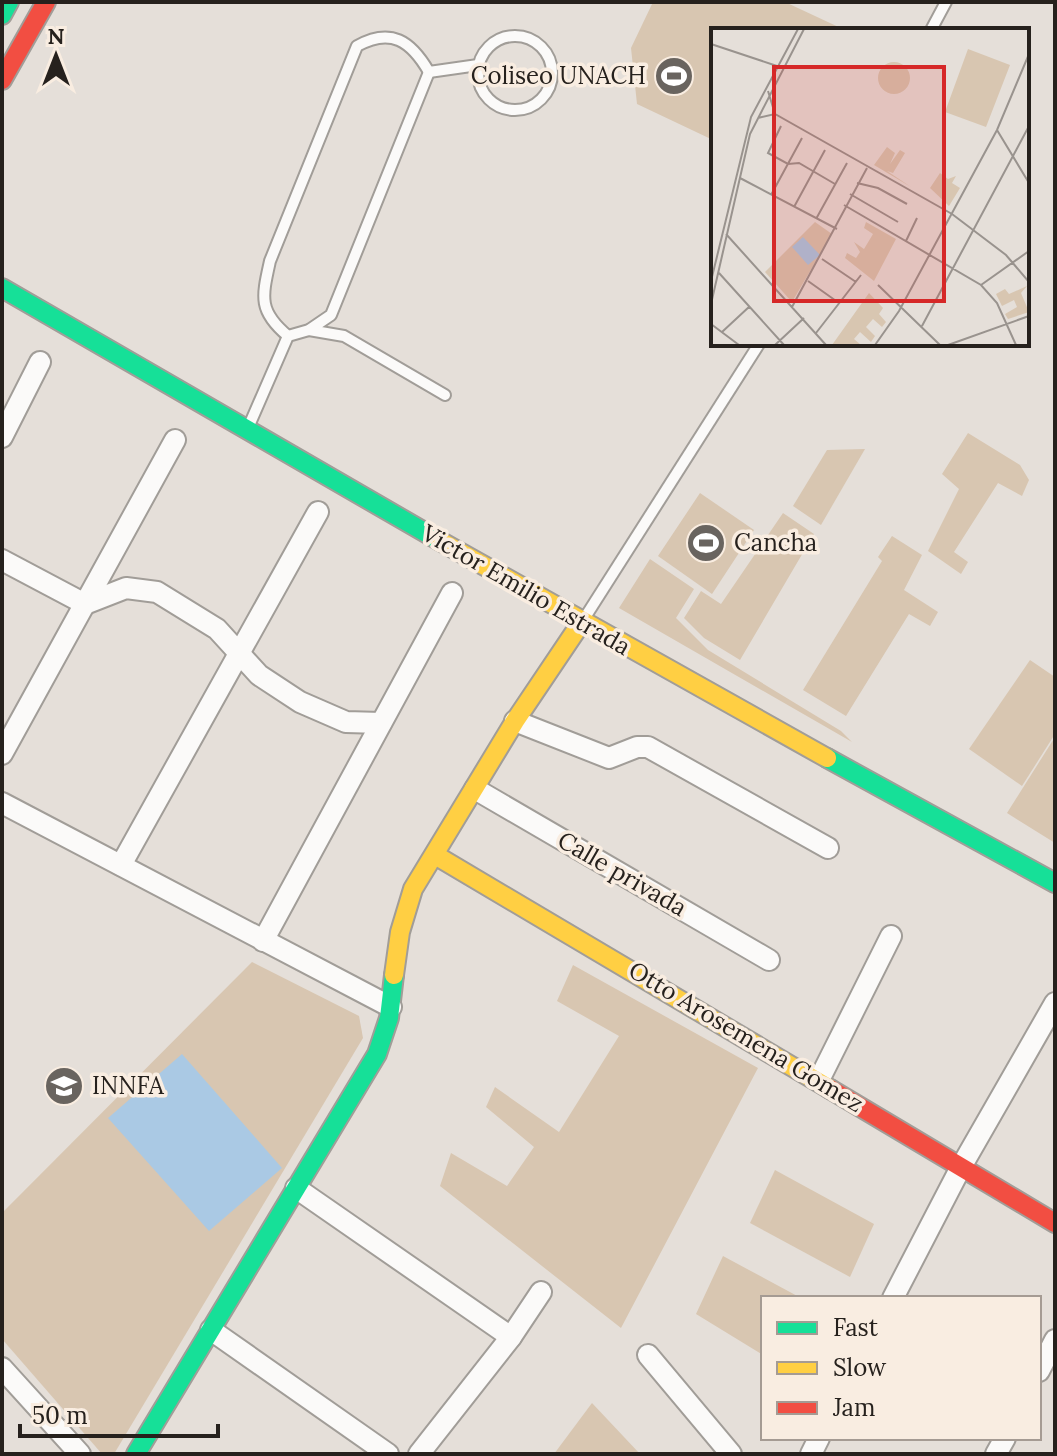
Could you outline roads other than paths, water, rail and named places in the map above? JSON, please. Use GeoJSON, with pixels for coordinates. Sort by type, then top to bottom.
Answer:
{"type":"FeatureCollection","features":[{"type":"Feature","properties":{"kind":"street"},"geometry":{"type":"LineString","coordinates":[[2,15],[9,2]]}},
{"type":"Feature","properties":{"kind":"street"},"geometry":{"type":"LineString","coordinates":[[2,80],[46,2]]}},
{"type":"Feature","properties":{"kind":"street","name":"Victor Emilio Estrada"},"geometry":{"type":"LineString","coordinates":[[2,288],[581,623],[1055,883]]}},
{"type":"Feature","properties":{"kind":"street"},"geometry":{"type":"LineString","coordinates":[[2,437],[40,362]]}},
{"type":"Feature","properties":{"kind":"street"},"geometry":{"type":"LineString","coordinates":[[2,754],[175,440]]}},
{"type":"Feature","properties":{"kind":"street"},"geometry":{"type":"LineString","coordinates":[[121,865],[241,655],[318,512]]}},
{"type":"Feature","properties":{"kind":"street"},"geometry":{"type":"LineString","coordinates":[[2,560],[85,604],[126,588],[157,592],[217,629],[259,675],[300,702],[346,722],[381,723]]}},
{"type":"Feature","properties":{"kind":"street"},"geometry":{"type":"LineString","coordinates":[[263,941],[452,593]]}},
{"type":"Feature","properties":{"kind":"street"},"geometry":{"type":"LineString","coordinates":[[136,1454],[377,1054],[391,1007],[391,978],[405,909],[515,721],[581,623]]}},
{"type":"Feature","properties":{"kind":"street"},"geometry":{"type":"LineString","coordinates":[[515,721],[609,758],[637,747],[648,747],[828,848]]}},
{"type":"Feature","properties":{"kind":"street","name":"Calle privada"},"geometry":{"type":"LineString","coordinates":[[475,789],[769,960]]}},
{"type":"Feature","properties":{"kind":"street"},"geometry":{"type":"LineString","coordinates":[[2,803],[391,1007]]}},
{"type":"Feature","properties":{"kind":"street","name":"Otto Arosemena Gomez"},"geometry":{"type":"LineString","coordinates":[[435,855],[819,1080],[1055,1223]]}},
{"type":"Feature","properties":{"kind":"street"},"geometry":{"type":"LineString","coordinates":[[819,1080],[891,936]]}},
{"type":"Feature","properties":{"kind":"street"},"geometry":{"type":"LineString","coordinates":[[894,1296],[961,1167],[1055,1003]]}},
{"type":"Feature","properties":{"kind":"street"},"geometry":{"type":"LineString","coordinates":[[296,1188],[511,1337]]}},
{"type":"Feature","properties":{"kind":"street"},"geometry":{"type":"LineString","coordinates":[[419,1454],[511,1337],[541,1292]]}},
{"type":"Feature","properties":{"kind":"street"},"geometry":{"type":"LineString","coordinates":[[211,1330],[388,1454]]}},
{"type":"Feature","properties":{"kind":"street"},"geometry":{"type":"LineString","coordinates":[[1041,1367],[1055,1340]]}},
{"type":"Feature","properties":{"kind":"street"},"geometry":{"type":"LineString","coordinates":[[648,1355],[731,1454]]}},
{"type":"Feature","properties":{"kind":"street"},"geometry":{"type":"LineString","coordinates":[[2,1368],[80,1454]]}},
{"type":"Feature","properties":{"kind":"lane"},"geometry":{"type":"LineString","coordinates":[[932,28],[946,2]]}},
{"type":"Feature","properties":{"kind":"lane"},"geometry":{"type":"LineString","coordinates":[[288,336],[269,321],[263,295],[270,261],[357,46],[373,37],[392,37],[416,49],[429,72]]}},
{"type":"Feature","properties":{"kind":"lane"},"geometry":{"type":"LineString","coordinates":[[520,37],[531,40],[547,55],[551,65],[550,86],[536,104],[526,108],[504,108],[485,96],[477,76],[478,65],[482,55],[499,40],[520,37]]}},
{"type":"Feature","properties":{"kind":"lane"},"geometry":{"type":"LineString","coordinates":[[429,72],[478,65]]}},
{"type":"Feature","properties":{"kind":"lane"},"geometry":{"type":"LineString","coordinates":[[288,336],[309,330],[331,315],[429,72]]}},
{"type":"Feature","properties":{"kind":"lane"},"geometry":{"type":"LineString","coordinates":[[309,330],[344,336],[445,395]]}},
{"type":"Feature","properties":{"kind":"lane"},"geometry":{"type":"LineString","coordinates":[[248,428],[288,336]]}},
{"type":"Feature","properties":{"kind":"lane"},"geometry":{"type":"LineString","coordinates":[[581,623],[758,346]]}},
{"type":"Feature","properties":{"kind":"water"},"geometry":{"type":"Polygon","coordinates":[[[182,1054],[282,1168],[209,1231],[108,1118],[182,1054]]]}},
{"type":"Feature","properties":{"kind":"place","name":"Coliseo UNACH"},"geometry":{"type":"Point","coordinates":[674,76]}},
{"type":"Feature","properties":{"kind":"place","name":"Cancha"},"geometry":{"type":"Point","coordinates":[706,543]}},
{"type":"Feature","properties":{"kind":"place","name":"INNFA"},"geometry":{"type":"Point","coordinates":[64,1086]}}]}
